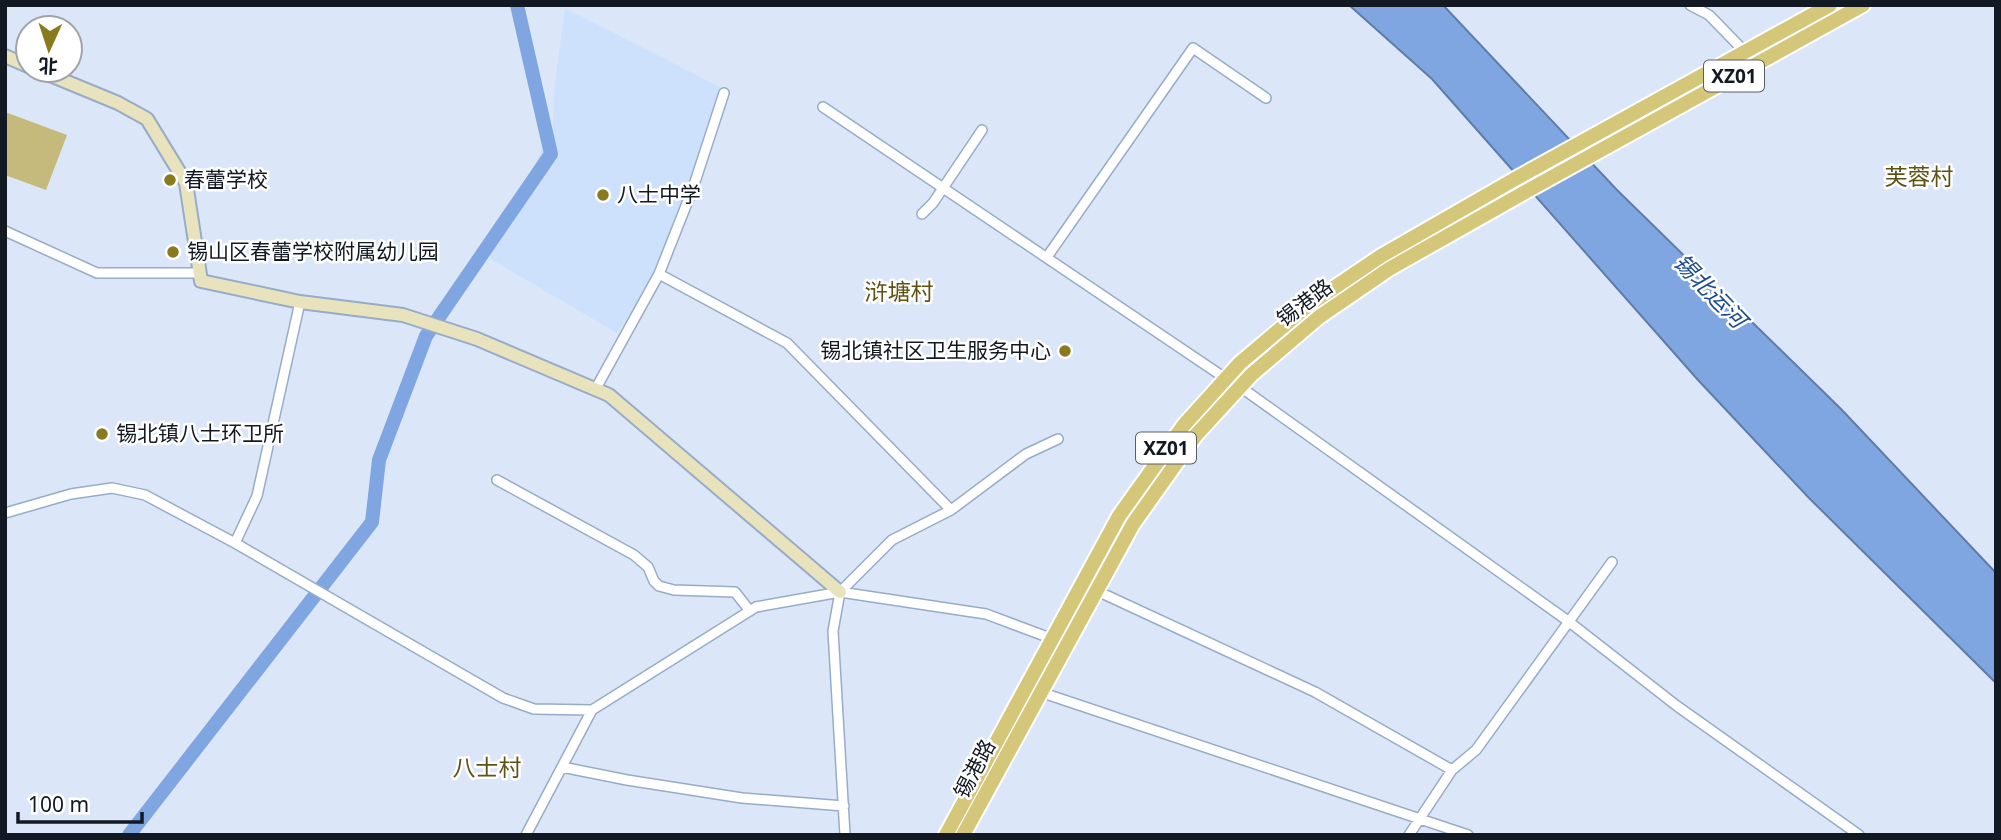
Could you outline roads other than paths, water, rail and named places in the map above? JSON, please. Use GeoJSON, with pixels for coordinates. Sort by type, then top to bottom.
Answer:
{"type":"FeatureCollection","features":[{"type":"Feature","properties":{"kind":"main road","name":"锡港路"},"geometry":{"type":"LineString","coordinates":[[964,835],[1040,692],[1060,641],[1119,516],[1168,446],[1225,378],[1277,330],[1381,256],[1593,135],[1830,5]]}},
{"type":"Feature","properties":{"kind":"main road","name":"锡港路"},"geometry":{"type":"LineString","coordinates":[[946,835],[1060,641],[1166,475],[1196,435],[1239,387],[1287,342],[1389,269],[1863,5]]}},
{"type":"Feature","properties":{"kind":"street"},"geometry":{"type":"LineString","coordinates":[[1690,5],[1709,15],[1745,52]]}},
{"type":"Feature","properties":{"kind":"street"},"geometry":{"type":"LineString","coordinates":[[1047,257],[1193,48],[1266,98]]}},
{"type":"Feature","properties":{"kind":"street"},"geometry":{"type":"LineString","coordinates":[[72,84],[118,103],[147,119],[186,183],[201,281],[300,302],[403,315],[477,339],[609,395],[840,592]]}},
{"type":"Feature","properties":{"kind":"street"},"geometry":{"type":"LineString","coordinates":[[595,390],[659,274],[693,188],[724,93]]}},
{"type":"Feature","properties":{"kind":"street"},"geometry":{"type":"LineString","coordinates":[[822,107],[1225,378]]}},
{"type":"Feature","properties":{"kind":"street"},"geometry":{"type":"LineString","coordinates":[[922,214],[944,187],[982,130]]}},
{"type":"Feature","properties":{"kind":"street"},"geometry":{"type":"LineString","coordinates":[[5,231],[97,273],[200,273]]}},
{"type":"Feature","properties":{"kind":"street"},"geometry":{"type":"LineString","coordinates":[[659,274],[787,343],[951,510]]}},
{"type":"Feature","properties":{"kind":"street"},"geometry":{"type":"LineString","coordinates":[[235,543],[257,496],[300,302]]}},
{"type":"Feature","properties":{"kind":"street"},"geometry":{"type":"LineString","coordinates":[[1239,387],[1569,621],[1677,706],[1859,835]]}},
{"type":"Feature","properties":{"kind":"street"},"geometry":{"type":"LineString","coordinates":[[845,835],[833,631],[840,592],[892,540],[951,510],[1026,454],[1058,439]]}},
{"type":"Feature","properties":{"kind":"street"},"geometry":{"type":"LineString","coordinates":[[497,480],[634,555],[648,567],[659,586],[674,590],[736,592],[750,611]]}},
{"type":"Feature","properties":{"kind":"street"},"geometry":{"type":"LineString","coordinates":[[5,513],[71,494],[112,488],[145,495],[235,543],[503,698],[534,709],[592,710]]}},
{"type":"Feature","properties":{"kind":"street"},"geometry":{"type":"LineString","coordinates":[[1409,835],[1452,769],[1476,750],[1612,562]]}},
{"type":"Feature","properties":{"kind":"street"},"geometry":{"type":"LineString","coordinates":[[1095,590],[1315,692],[1452,769]]}},
{"type":"Feature","properties":{"kind":"street"},"geometry":{"type":"LineString","coordinates":[[526,835],[592,710],[756,607],[840,592],[986,614],[1060,641]]}},
{"type":"Feature","properties":{"kind":"street"},"geometry":{"type":"LineString","coordinates":[[1040,692],[1468,835]]}},
{"type":"Feature","properties":{"kind":"street"},"geometry":{"type":"LineString","coordinates":[[562,767],[742,798],[844,806]]}},
{"type":"Feature","properties":{"kind":"water","name":"锡北运河"},"geometry":{"type":"Polygon","coordinates":[[[1349,5],[1443,5],[1617,190],[1841,409],[1996,573],[1996,683],[1809,498],[1698,380],[1432,79],[1349,5]]]}},
{"type":"Feature","properties":{"kind":"waterway"},"geometry":{"type":"LineString","coordinates":[[129,835],[372,522],[379,460],[426,336],[551,154],[517,5]]}},
{"type":"Feature","properties":{"kind":"place","name":"春蕾学校"},"geometry":{"type":"Point","coordinates":[170,180]}},
{"type":"Feature","properties":{"kind":"place","name":"八士中学"},"geometry":{"type":"Point","coordinates":[603,195]}},
{"type":"Feature","properties":{"kind":"place","name":"锡山区春蕾学校附属幼儿园"},"geometry":{"type":"Point","coordinates":[173,252]}},
{"type":"Feature","properties":{"kind":"place","name":"锡北镇社区卫生服务中心"},"geometry":{"type":"Point","coordinates":[1065,351]}},
{"type":"Feature","properties":{"kind":"place","name":"锡北镇八士环卫所"},"geometry":{"type":"Point","coordinates":[102,434]}},
{"type":"Feature","properties":{"kind":"district","name":"芙蓉村"},"geometry":{"type":"Point","coordinates":[1919,177]}},
{"type":"Feature","properties":{"kind":"district","name":"浒塘村"},"geometry":{"type":"Point","coordinates":[899,292]}},
{"type":"Feature","properties":{"kind":"district","name":"八士村"},"geometry":{"type":"Point","coordinates":[487,768]}}]}
